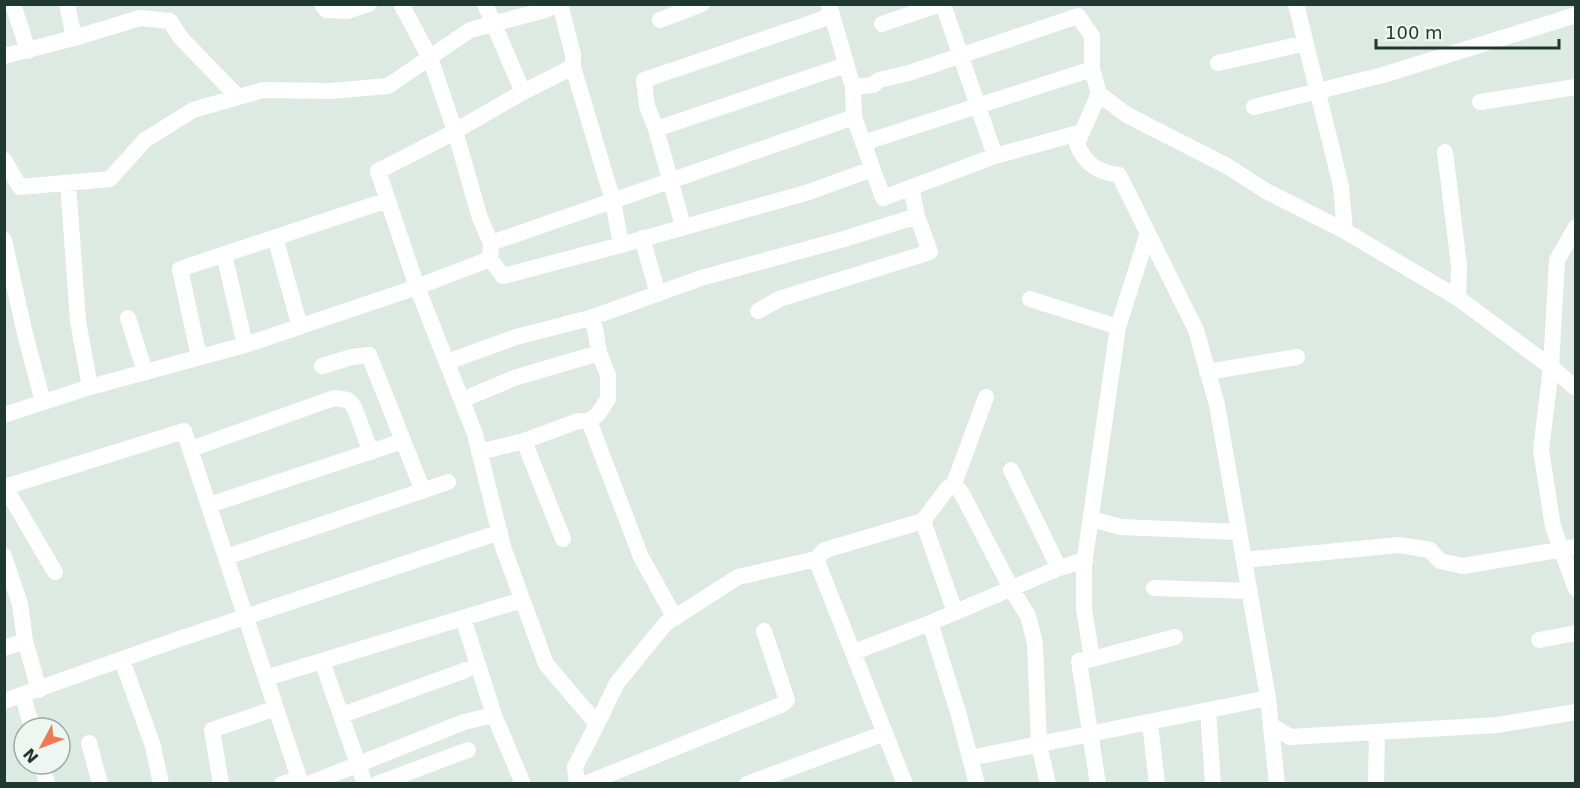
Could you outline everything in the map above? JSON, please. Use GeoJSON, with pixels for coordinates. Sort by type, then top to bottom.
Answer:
{"type":"FeatureCollection","features":[{"type":"Feature","properties":{"kind":"street"},"geometry":{"type":"LineString","coordinates":[[13,4],[28,51]]}},
{"type":"Feature","properties":{"kind":"street"},"geometry":{"type":"LineString","coordinates":[[67,4],[74,38]]}},
{"type":"Feature","properties":{"kind":"street"},"geometry":{"type":"LineString","coordinates":[[322,4],[326,10],[348,11],[369,4]]}},
{"type":"Feature","properties":{"kind":"street"},"geometry":{"type":"LineString","coordinates":[[401,4],[430,58],[455,131],[490,251],[503,276],[809,192],[872,169]]}},
{"type":"Feature","properties":{"kind":"street"},"geometry":{"type":"LineString","coordinates":[[485,4],[522,92]]}},
{"type":"Feature","properties":{"kind":"street"},"geometry":{"type":"LineString","coordinates":[[4,160],[20,187],[110,179],[145,140],[193,110],[263,90],[331,91],[388,86],[470,30],[545,10],[559,4],[573,56],[573,67],[613,201],[621,245]]}},
{"type":"Feature","properties":{"kind":"street"},"geometry":{"type":"LineString","coordinates":[[660,20],[702,4]]}},
{"type":"Feature","properties":{"kind":"street"},"geometry":{"type":"LineString","coordinates":[[882,24],[942,4],[995,156]]}},
{"type":"Feature","properties":{"kind":"street"},"geometry":{"type":"LineString","coordinates":[[1296,4],[1341,186],[1345,231]]}},
{"type":"Feature","properties":{"kind":"street"},"geometry":{"type":"LineString","coordinates":[[830,9],[853,87],[854,117],[883,198],[995,156],[1082,132]]}},
{"type":"Feature","properties":{"kind":"street"},"geometry":{"type":"LineString","coordinates":[[683,226],[672,180],[647,106],[644,80],[820,20],[830,9]]}},
{"type":"Feature","properties":{"kind":"street"},"geometry":{"type":"LineString","coordinates":[[1254,107],[1383,75],[1575,15]]}},
{"type":"Feature","properties":{"kind":"street"},"geometry":{"type":"LineString","coordinates":[[853,87],[873,85],[879,80],[909,73],[1078,16],[1092,36],[1092,69],[1099,94],[1127,115],[1227,166],[1266,191],[1345,231],[1458,298],[1551,367],[1575,388]]}},
{"type":"Feature","properties":{"kind":"street"},"geometry":{"type":"LineString","coordinates":[[4,56],[140,18],[170,21],[180,37],[238,97]]}},
{"type":"Feature","properties":{"kind":"street"},"geometry":{"type":"LineString","coordinates":[[1218,63],[1306,43]]}},
{"type":"Feature","properties":{"kind":"street"},"geometry":{"type":"LineString","coordinates":[[656,129],[846,65]]}},
{"type":"Feature","properties":{"kind":"street"},"geometry":{"type":"LineString","coordinates":[[573,67],[522,92],[455,131],[378,171],[417,287],[475,434],[500,532],[546,664],[597,724]]}},
{"type":"Feature","properties":{"kind":"street"},"geometry":{"type":"LineString","coordinates":[[863,144],[1092,69]]}},
{"type":"Feature","properties":{"kind":"street"},"geometry":{"type":"LineString","coordinates":[[1480,102],[1575,87]]}},
{"type":"Feature","properties":{"kind":"street"},"geometry":{"type":"LineString","coordinates":[[1099,94],[1077,144],[1082,157],[1102,173],[1119,175],[1196,330],[1217,405],[1268,698],[1277,783]]}},
{"type":"Feature","properties":{"kind":"street"},"geometry":{"type":"LineString","coordinates":[[4,415],[90,387],[245,345],[417,287],[490,251],[613,201],[854,117]]}},
{"type":"Feature","properties":{"kind":"street"},"geometry":{"type":"LineString","coordinates":[[1445,153],[1459,265],[1458,298]]}},
{"type":"Feature","properties":{"kind":"street"},"geometry":{"type":"LineString","coordinates":[[68,183],[78,321],[90,387]]}},
{"type":"Feature","properties":{"kind":"street"},"geometry":{"type":"LineString","coordinates":[[758,311],[779,299],[930,252],[917,216],[911,187]]}},
{"type":"Feature","properties":{"kind":"street"},"geometry":{"type":"LineString","coordinates":[[199,357],[180,269],[388,200]]}},
{"type":"Feature","properties":{"kind":"street"},"geometry":{"type":"LineString","coordinates":[[447,362],[516,337],[590,318],[701,278],[844,239],[917,216]]}},
{"type":"Feature","properties":{"kind":"street"},"geometry":{"type":"LineString","coordinates":[[1575,227],[1557,260],[1551,367],[1541,450],[1553,527],[1568,548],[1575,589]]}},
{"type":"Feature","properties":{"kind":"street"},"geometry":{"type":"LineString","coordinates":[[1092,659],[1084,609],[1085,560],[1118,327],[1148,234]]}},
{"type":"Feature","properties":{"kind":"street"},"geometry":{"type":"LineString","coordinates":[[275,237],[300,327]]}},
{"type":"Feature","properties":{"kind":"street"},"geometry":{"type":"LineString","coordinates":[[642,238],[658,294]]}},
{"type":"Feature","properties":{"kind":"street"},"geometry":{"type":"LineString","coordinates":[[4,240],[43,402]]}},
{"type":"Feature","properties":{"kind":"street"},"geometry":{"type":"LineString","coordinates":[[224,254],[245,345]]}},
{"type":"Feature","properties":{"kind":"street"},"geometry":{"type":"LineString","coordinates":[[1030,299],[1118,327]]}},
{"type":"Feature","properties":{"kind":"street"},"geometry":{"type":"LineString","coordinates":[[128,318],[144,372]]}},
{"type":"Feature","properties":{"kind":"street"},"geometry":{"type":"LineString","coordinates":[[479,452],[524,441],[578,421],[589,421],[598,414],[608,399],[608,375],[599,354],[595,328],[590,318]]}},
{"type":"Feature","properties":{"kind":"street"},"geometry":{"type":"LineString","coordinates":[[462,400],[514,378],[599,354]]}},
{"type":"Feature","properties":{"kind":"street"},"geometry":{"type":"LineString","coordinates":[[322,366],[352,357],[369,355],[423,491]]}},
{"type":"Feature","properties":{"kind":"street"},"geometry":{"type":"LineString","coordinates":[[1207,372],[1297,357]]}},
{"type":"Feature","properties":{"kind":"street"},"geometry":{"type":"LineString","coordinates":[[577,783],[575,767],[617,683],[666,623],[738,578],[816,559],[825,550],[923,521],[947,489],[954,484],[986,397]]}},
{"type":"Feature","properties":{"kind":"street"},"geometry":{"type":"LineString","coordinates":[[191,449],[334,398],[348,400],[354,407],[371,452]]}},
{"type":"Feature","properties":{"kind":"street"},"geometry":{"type":"LineString","coordinates":[[589,421],[641,556],[675,618]]}},
{"type":"Feature","properties":{"kind":"street"},"geometry":{"type":"LineString","coordinates":[[55,572],[5,487],[184,431],[276,708],[303,782]]}},
{"type":"Feature","properties":{"kind":"street"},"geometry":{"type":"LineString","coordinates":[[210,505],[403,441]]}},
{"type":"Feature","properties":{"kind":"street"},"geometry":{"type":"LineString","coordinates":[[524,441],[563,539]]}},
{"type":"Feature","properties":{"kind":"street"},"geometry":{"type":"LineString","coordinates":[[1011,470],[1059,568]]}},
{"type":"Feature","properties":{"kind":"street"},"geometry":{"type":"LineString","coordinates":[[226,557],[448,482]]}},
{"type":"Feature","properties":{"kind":"street"},"geometry":{"type":"LineString","coordinates":[[954,484],[961,492],[1028,616],[1035,642],[1039,745],[1048,783]]}},
{"type":"Feature","properties":{"kind":"street"},"geometry":{"type":"LineString","coordinates":[[1091,519],[1121,527],[1239,532]]}},
{"type":"Feature","properties":{"kind":"street"},"geometry":{"type":"LineString","coordinates":[[923,521],[955,612]]}},
{"type":"Feature","properties":{"kind":"street"},"geometry":{"type":"LineString","coordinates":[[4,701],[500,532]]}},
{"type":"Feature","properties":{"kind":"street"},"geometry":{"type":"LineString","coordinates":[[1244,560],[1399,545],[1430,550],[1440,561],[1463,566],[1568,548]]}},
{"type":"Feature","properties":{"kind":"street"},"geometry":{"type":"LineString","coordinates":[[4,556],[20,604],[25,641],[39,690]]}},
{"type":"Feature","properties":{"kind":"street"},"geometry":{"type":"LineString","coordinates":[[816,559],[885,733],[898,782]]}},
{"type":"Feature","properties":{"kind":"street"},"geometry":{"type":"LineString","coordinates":[[854,652],[930,623],[1059,568],[1085,560]]}},
{"type":"Feature","properties":{"kind":"street"},"geometry":{"type":"LineString","coordinates":[[1154,588],[1250,591]]}},
{"type":"Feature","properties":{"kind":"street"},"geometry":{"type":"LineString","coordinates":[[266,678],[522,600]]}},
{"type":"Feature","properties":{"kind":"street"},"geometry":{"type":"LineString","coordinates":[[463,618],[494,715],[523,783]]}},
{"type":"Feature","properties":{"kind":"street"},"geometry":{"type":"LineString","coordinates":[[930,623],[977,783]]}},
{"type":"Feature","properties":{"kind":"street"},"geometry":{"type":"LineString","coordinates":[[585,783],[781,705],[787,700],[764,631]]}},
{"type":"Feature","properties":{"kind":"street"},"geometry":{"type":"LineString","coordinates":[[1539,640],[1575,633]]}},
{"type":"Feature","properties":{"kind":"street"},"geometry":{"type":"LineString","coordinates":[[1095,782],[1092,735],[1079,661],[1175,638]]}},
{"type":"Feature","properties":{"kind":"street"},"geometry":{"type":"LineString","coordinates":[[4,648],[25,641]]}},
{"type":"Feature","properties":{"kind":"street"},"geometry":{"type":"LineString","coordinates":[[122,660],[153,746],[161,783]]}},
{"type":"Feature","properties":{"kind":"street"},"geometry":{"type":"LineString","coordinates":[[322,661],[365,783]]}},
{"type":"Feature","properties":{"kind":"street"},"geometry":{"type":"LineString","coordinates":[[342,715],[466,670]]}},
{"type":"Feature","properties":{"kind":"street"},"geometry":{"type":"LineString","coordinates":[[23,696],[29,716]]}},
{"type":"Feature","properties":{"kind":"street"},"geometry":{"type":"LineString","coordinates":[[970,758],[1268,698]]}},
{"type":"Feature","properties":{"kind":"street"},"geometry":{"type":"LineString","coordinates":[[221,783],[212,730],[276,708]]}},
{"type":"Feature","properties":{"kind":"street"},"geometry":{"type":"LineString","coordinates":[[1208,710],[1213,783]]}},
{"type":"Feature","properties":{"kind":"street"},"geometry":{"type":"LineString","coordinates":[[1271,725],[1290,737],[1497,724],[1575,712]]}},
{"type":"Feature","properties":{"kind":"street"},"geometry":{"type":"LineString","coordinates":[[282,783],[303,782],[359,764],[464,722],[494,715]]}},
{"type":"Feature","properties":{"kind":"street"},"geometry":{"type":"LineString","coordinates":[[1150,723],[1157,783]]}},
{"type":"Feature","properties":{"kind":"street"},"geometry":{"type":"LineString","coordinates":[[1376,783],[1377,732]]}},
{"type":"Feature","properties":{"kind":"street"},"geometry":{"type":"LineString","coordinates":[[747,783],[885,733]]}},
{"type":"Feature","properties":{"kind":"street"},"geometry":{"type":"LineString","coordinates":[[89,743],[100,783]]}},
{"type":"Feature","properties":{"kind":"street"},"geometry":{"type":"LineString","coordinates":[[377,783],[468,750]]}}]}
